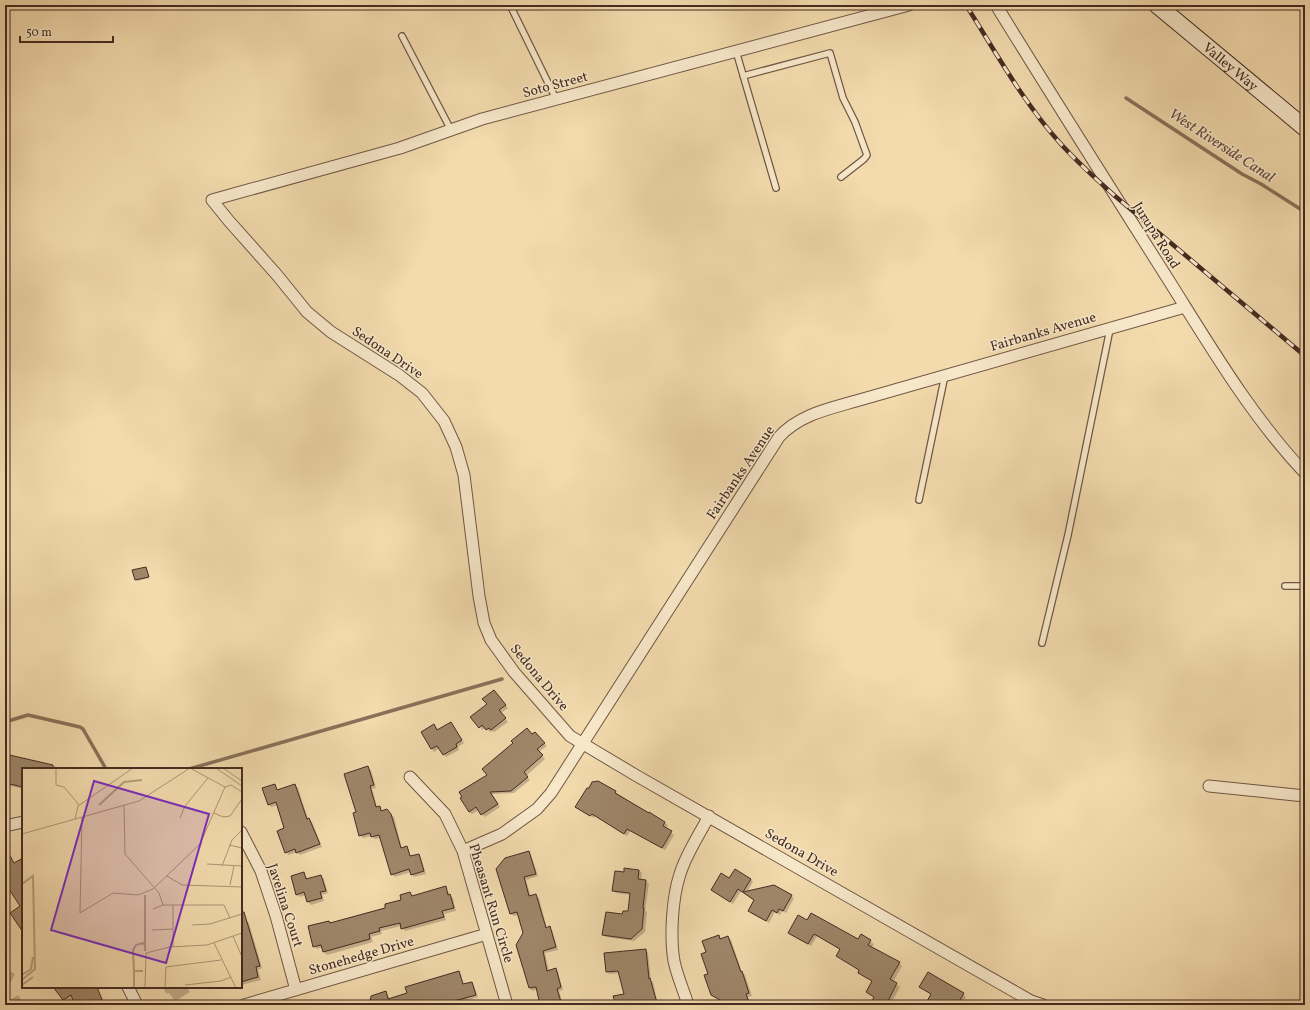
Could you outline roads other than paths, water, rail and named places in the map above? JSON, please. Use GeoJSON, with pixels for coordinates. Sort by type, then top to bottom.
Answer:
{"type":"FeatureCollection","features":[{"type":"Feature","properties":{"kind":"street","name":"Soto Street"},"geometry":{"type":"LineString","coordinates":[[212,200],[400,148],[482,119],[909,5]]}},
{"type":"Feature","properties":{"kind":"street","name":"Jurupa Road"},"geometry":{"type":"LineString","coordinates":[[996,5],[1255,415],[1288,456],[1305,473]]}},
{"type":"Feature","properties":{"kind":"street","name":"Valley Way"},"geometry":{"type":"LineString","coordinates":[[1157,5],[1305,128]]}},
{"type":"Feature","properties":{"kind":"street","name":"Sedona Drive"},"geometry":{"type":"LineString","coordinates":[[212,200],[308,312],[331,332],[399,375],[422,393],[444,422],[456,447],[464,475],[478,596],[484,623],[491,640],[514,672],[570,736],[637,776],[1031,1001],[1043,1005]]}},
{"type":"Feature","properties":{"kind":"street","name":"Fairbanks Avenue"},"geometry":{"type":"LineString","coordinates":[[463,851],[502,834],[537,809],[551,793],[784,431],[799,420],[812,414],[1185,306]]}},
{"type":"Feature","properties":{"kind":"street","name":"Pheasant Run Circle"},"geometry":{"type":"LineString","coordinates":[[410,777],[445,814],[463,851],[507,1005]]}},
{"type":"Feature","properties":{"kind":"street"},"geometry":{"type":"LineString","coordinates":[[1209,786],[1305,796]]}},
{"type":"Feature","properties":{"kind":"street"},"geometry":{"type":"LineString","coordinates":[[688,1005],[674,962],[671,937],[674,904],[680,874],[709,816]]}},
{"type":"Feature","properties":{"kind":"street"},"geometry":{"type":"LineString","coordinates":[[5,826],[22,822]]}},
{"type":"Feature","properties":{"kind":"street","name":"Javelina Court"},"geometry":{"type":"LineString","coordinates":[[242,834],[261,872],[276,916],[296,990]]}},
{"type":"Feature","properties":{"kind":"street","name":"Stonehedge Drive"},"geometry":{"type":"LineString","coordinates":[[244,1005],[487,934]]}},
{"type":"Feature","properties":{"kind":"street"},"geometry":{"type":"LineString","coordinates":[[128,988],[137,1005]]}},
{"type":"Feature","properties":{"kind":"lane"},"geometry":{"type":"LineString","coordinates":[[510,5],[556,99]]}},
{"type":"Feature","properties":{"kind":"lane"},"geometry":{"type":"LineString","coordinates":[[402,36],[450,130]]}},
{"type":"Feature","properties":{"kind":"lane"},"geometry":{"type":"LineString","coordinates":[[736,51],[776,188]]}},
{"type":"Feature","properties":{"kind":"lane"},"geometry":{"type":"LineString","coordinates":[[743,76],[830,53],[843,98],[855,122],[867,155],[864,159],[841,176]]}},
{"type":"Feature","properties":{"kind":"lane"},"geometry":{"type":"LineString","coordinates":[[1042,643],[1068,535],[1110,328]]}},
{"type":"Feature","properties":{"kind":"lane"},"geometry":{"type":"LineString","coordinates":[[919,500],[945,375]]}},
{"type":"Feature","properties":{"kind":"lane"},"geometry":{"type":"LineString","coordinates":[[1285,586],[1305,585]]}},
{"type":"Feature","properties":{"kind":"waterway","name":"West Riverside Canal"},"geometry":{"type":"LineString","coordinates":[[1126,98],[1242,174],[1261,184],[1305,212]]}},
{"type":"Feature","properties":{"kind":"waterway"},"geometry":{"type":"LineString","coordinates":[[192,768],[502,679]]}},
{"type":"Feature","properties":{"kind":"waterway"},"geometry":{"type":"LineString","coordinates":[[5,722],[28,715],[80,727],[83,729],[105,768]]}},
{"type":"Feature","properties":{"kind":"railway"},"geometry":{"type":"LineString","coordinates":[[966,5],[1034,111],[1073,157],[1115,196],[1305,356]]}}]}
